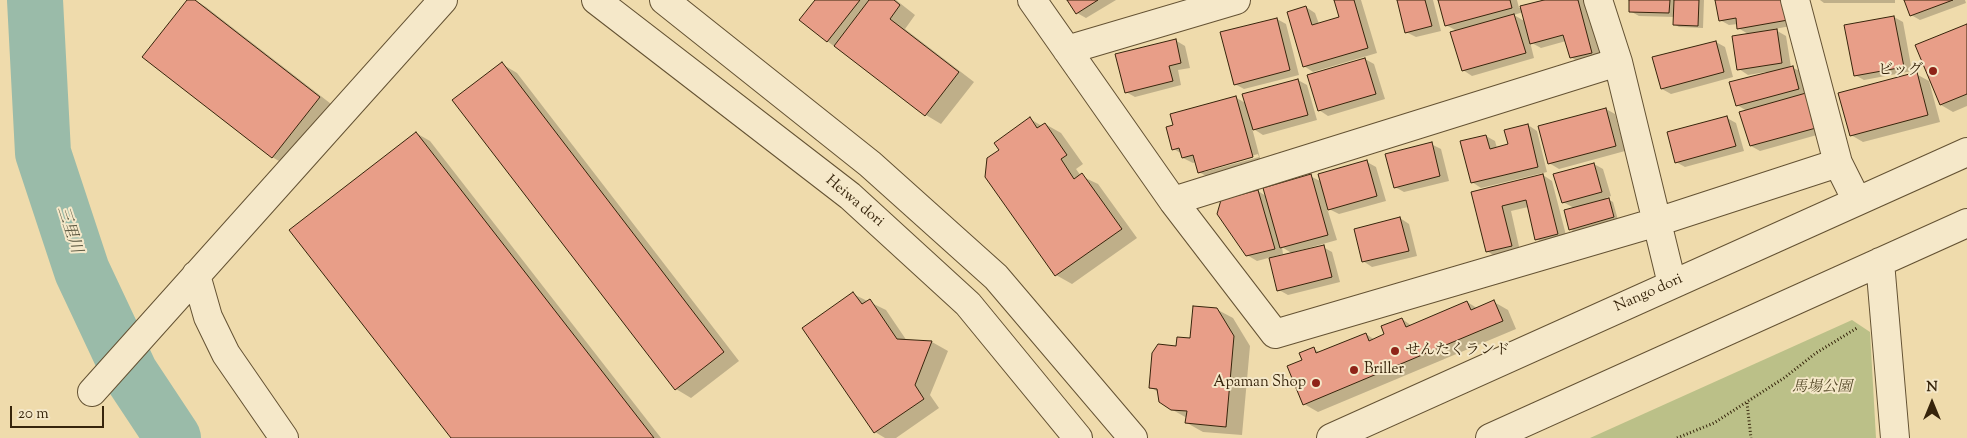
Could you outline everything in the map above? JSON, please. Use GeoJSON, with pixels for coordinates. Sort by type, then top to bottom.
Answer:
{"type":"FeatureCollection","features":[{"type":"Feature","properties":{"kind":"street"},"geometry":{"type":"LineString","coordinates":[[98,385],[443,0]]}},
{"type":"Feature","properties":{"kind":"street","name":"Heiwa dori"},"geometry":{"type":"LineString","coordinates":[[596,0],[850,196],[968,304],[1078,438]]}},
{"type":"Feature","properties":{"kind":"street"},"geometry":{"type":"LineString","coordinates":[[664,0],[870,164],[996,277],[1133,438]]}},
{"type":"Feature","properties":{"kind":"street"},"geometry":{"type":"LineString","coordinates":[[1032,0],[1173,201],[1275,334],[1657,222],[1838,163]]}},
{"type":"Feature","properties":{"kind":"street"},"geometry":{"type":"LineString","coordinates":[[1068,50],[1236,0]]}},
{"type":"Feature","properties":{"kind":"street"},"geometry":{"type":"LineString","coordinates":[[1598,0],[1618,62],[1672,284]]}},
{"type":"Feature","properties":{"kind":"street"},"geometry":{"type":"LineString","coordinates":[[1795,0],[1838,163],[1856,201]]}},
{"type":"Feature","properties":{"kind":"street"},"geometry":{"type":"LineString","coordinates":[[1173,201],[1618,62]]}},
{"type":"Feature","properties":{"kind":"street","name":"Nango dori"},"geometry":{"type":"LineString","coordinates":[[1331,438],[1967,152]]}},
{"type":"Feature","properties":{"kind":"street"},"geometry":{"type":"LineString","coordinates":[[1490,438],[1967,223]]}},
{"type":"Feature","properties":{"kind":"street"},"geometry":{"type":"LineString","coordinates":[[1880,262],[1894,438]]}},
{"type":"Feature","properties":{"kind":"street"},"geometry":{"type":"LineString","coordinates":[[196,275],[208,316],[226,354],[284,438]]}},
{"type":"Feature","properties":{"kind":"path"},"geometry":{"type":"LineString","coordinates":[[1677,438],[1714,423],[1784,378],[1816,353],[1884,313]]}},
{"type":"Feature","properties":{"kind":"path"},"geometry":{"type":"LineString","coordinates":[[1747,403],[1751,438]]}},
{"type":"Feature","properties":{"kind":"green space","name":"馬場公園"},"geometry":{"type":"Polygon","coordinates":[[[1852,320],[1870,332],[1876,438],[1590,438],[1852,320]]]}},
{"type":"Feature","properties":{"kind":"building"},"geometry":{"type":"Polygon","coordinates":[[[187,0],[195,0],[320,97],[272,158],[142,57],[187,0]]]}},
{"type":"Feature","properties":{"kind":"building"},"geometry":{"type":"Polygon","coordinates":[[[815,0],[860,0],[827,42],[799,20],[815,0]]]}},
{"type":"Feature","properties":{"kind":"building"},"geometry":{"type":"Polygon","coordinates":[[[869,0],[894,0],[900,5],[890,19],[959,72],[925,116],[834,46],[869,0]]]}},
{"type":"Feature","properties":{"kind":"building"},"geometry":{"type":"Polygon","coordinates":[[[1067,0],[1098,0],[1076,14],[1067,0]]]}},
{"type":"Feature","properties":{"kind":"building"},"geometry":{"type":"Polygon","coordinates":[[[1334,0],[1354,0],[1368,48],[1303,67],[1287,12],[1306,6],[1312,25],[1339,17],[1334,0]]]}},
{"type":"Feature","properties":{"kind":"building"},"geometry":{"type":"Polygon","coordinates":[[[1397,0],[1425,0],[1432,26],[1405,33],[1397,0]]]}},
{"type":"Feature","properties":{"kind":"building"},"geometry":{"type":"Polygon","coordinates":[[[1438,0],[1510,0],[1512,8],[1445,26],[1438,0]]]}},
{"type":"Feature","properties":{"kind":"building"},"geometry":{"type":"Polygon","coordinates":[[[1544,0],[1578,0],[1592,53],[1570,58],[1563,35],[1530,44],[1520,6],[1544,0]]]}},
{"type":"Feature","properties":{"kind":"building"},"geometry":{"type":"Polygon","coordinates":[[[1629,0],[1670,0],[1669,13],[1629,12],[1629,0]]]}},
{"type":"Feature","properties":{"kind":"building"},"geometry":{"type":"Polygon","coordinates":[[[1674,0],[1699,0],[1698,26],[1673,25],[1674,0]]]}},
{"type":"Feature","properties":{"kind":"building"},"geometry":{"type":"Polygon","coordinates":[[[1715,0],[1785,0],[1788,20],[1737,29],[1736,18],[1719,21],[1715,0]]]}},
{"type":"Feature","properties":{"kind":"building"},"geometry":{"type":"Polygon","coordinates":[[[1904,0],[1953,0],[1910,16],[1904,0]]]}},
{"type":"Feature","properties":{"kind":"building"},"geometry":{"type":"Polygon","coordinates":[[[1514,14],[1526,53],[1462,71],[1450,32],[1514,14]]]}},
{"type":"Feature","properties":{"kind":"building"},"geometry":{"type":"Polygon","coordinates":[[[1894,16],[1904,67],[1854,76],[1844,25],[1894,16]]]}},
{"type":"Feature","properties":{"kind":"building"},"geometry":{"type":"Polygon","coordinates":[[[1277,18],[1290,70],[1234,85],[1220,32],[1277,18]]]}},
{"type":"Feature","properties":{"kind":"building"},"geometry":{"type":"Polygon","coordinates":[[[1967,24],[1967,94],[1940,105],[1915,45],[1967,24]]]}},
{"type":"Feature","properties":{"kind":"building"},"geometry":{"type":"Polygon","coordinates":[[[1777,29],[1782,63],[1737,70],[1732,36],[1777,29]]]}},
{"type":"Feature","properties":{"kind":"building"},"geometry":{"type":"Polygon","coordinates":[[[1176,39],[1181,63],[1169,66],[1173,81],[1125,93],[1115,54],[1176,39]]]}},
{"type":"Feature","properties":{"kind":"building"},"geometry":{"type":"Polygon","coordinates":[[[1716,41],[1724,72],[1661,89],[1652,57],[1716,41]]]}},
{"type":"Feature","properties":{"kind":"building"},"geometry":{"type":"Polygon","coordinates":[[[1365,58],[1376,94],[1318,111],[1307,75],[1365,58]]]}},
{"type":"Feature","properties":{"kind":"building"},"geometry":{"type":"Polygon","coordinates":[[[502,62],[724,352],[675,390],[452,100],[502,62]]]}},
{"type":"Feature","properties":{"kind":"building"},"geometry":{"type":"Polygon","coordinates":[[[1793,66],[1799,89],[1736,106],[1729,82],[1793,66]]]}},
{"type":"Feature","properties":{"kind":"building"},"geometry":{"type":"Polygon","coordinates":[[[1917,72],[1928,115],[1850,136],[1838,93],[1917,72]]]}},
{"type":"Feature","properties":{"kind":"building"},"geometry":{"type":"Polygon","coordinates":[[[1298,79],[1308,115],[1253,130],[1242,94],[1298,79]]]}},
{"type":"Feature","properties":{"kind":"building"},"geometry":{"type":"Polygon","coordinates":[[[1806,93],[1816,128],[1750,146],[1739,112],[1806,93]]]}},
{"type":"Feature","properties":{"kind":"building"},"geometry":{"type":"Polygon","coordinates":[[[1236,96],[1253,157],[1198,173],[1193,155],[1182,158],[1179,148],[1172,150],[1166,127],[1173,125],[1170,114],[1236,96]]]}},
{"type":"Feature","properties":{"kind":"building"},"geometry":{"type":"Polygon","coordinates":[[[1606,108],[1616,146],[1548,164],[1538,126],[1606,108]]]}},
{"type":"Feature","properties":{"kind":"building"},"geometry":{"type":"Polygon","coordinates":[[[1727,116],[1736,146],[1675,163],[1667,132],[1727,116]]]}},
{"type":"Feature","properties":{"kind":"building"},"geometry":{"type":"Polygon","coordinates":[[[1030,117],[1037,128],[1045,123],[1067,155],[1061,159],[1074,179],[1082,173],[1122,229],[1055,276],[985,177],[987,158],[999,150],[994,143],[1030,117]]]}},
{"type":"Feature","properties":{"kind":"building"},"geometry":{"type":"Polygon","coordinates":[[[1528,124],[1538,167],[1471,183],[1460,141],[1486,135],[1490,149],[1508,144],[1504,130],[1528,124]]]}},
{"type":"Feature","properties":{"kind":"building"},"geometry":{"type":"Polygon","coordinates":[[[416,132],[654,438],[451,438],[289,230],[416,132]]]}},
{"type":"Feature","properties":{"kind":"building"},"geometry":{"type":"Polygon","coordinates":[[[1432,142],[1440,176],[1394,188],[1385,154],[1432,142]]]}},
{"type":"Feature","properties":{"kind":"building"},"geometry":{"type":"Polygon","coordinates":[[[1367,160],[1377,196],[1328,210],[1318,174],[1367,160]]]}},
{"type":"Feature","properties":{"kind":"building"},"geometry":{"type":"Polygon","coordinates":[[[1594,163],[1602,192],[1562,203],[1553,174],[1594,163]]]}},
{"type":"Feature","properties":{"kind":"building"},"geometry":{"type":"Polygon","coordinates":[[[1311,174],[1328,235],[1280,248],[1263,188],[1311,174]]]}},
{"type":"Feature","properties":{"kind":"building"},"geometry":{"type":"Polygon","coordinates":[[[1543,174],[1558,234],[1535,240],[1526,200],[1502,206],[1512,246],[1486,252],[1471,192],[1543,174]]]}},
{"type":"Feature","properties":{"kind":"building"},"geometry":{"type":"Polygon","coordinates":[[[1258,190],[1275,249],[1246,256],[1217,214],[1221,200],[1258,190]]]}},
{"type":"Feature","properties":{"kind":"building"},"geometry":{"type":"Polygon","coordinates":[[[1609,198],[1614,217],[1569,230],[1564,210],[1609,198]]]}},
{"type":"Feature","properties":{"kind":"building"},"geometry":{"type":"Polygon","coordinates":[[[1400,217],[1409,251],[1362,262],[1354,229],[1400,217]]]}},
{"type":"Feature","properties":{"kind":"building"},"geometry":{"type":"Polygon","coordinates":[[[1324,245],[1332,277],[1277,291],[1269,258],[1324,245]]]}},
{"type":"Feature","properties":{"kind":"building"},"geometry":{"type":"Polygon","coordinates":[[[853,292],[862,304],[870,299],[897,339],[932,341],[915,385],[924,399],[874,433],[802,328],[853,292]]]}},
{"type":"Feature","properties":{"kind":"building"},"geometry":{"type":"Polygon","coordinates":[[[1494,300],[1503,321],[1303,405],[1287,366],[1302,360],[1299,353],[1314,347],[1316,353],[1366,333],[1369,341],[1384,334],[1381,326],[1402,318],[1406,327],[1467,301],[1471,310],[1494,300]]]}},
{"type":"Feature","properties":{"kind":"building"},"geometry":{"type":"Polygon","coordinates":[[[1193,306],[1217,308],[1234,336],[1226,427],[1185,423],[1187,411],[1171,410],[1159,402],[1157,389],[1149,388],[1152,353],[1158,344],[1176,346],[1177,337],[1190,338],[1193,306]]]}},
{"type":"Feature","properties":{"kind":"waterway","name":"三里川"},"geometry":{"type":"LineString","coordinates":[[35,0],[43,153],[82,271],[130,373],[173,438]]}},
{"type":"Feature","properties":{"kind":"place","name":"ビッグ"},"geometry":{"type":"Point","coordinates":[1933,71]}},
{"type":"Feature","properties":{"kind":"place","name":"せんたくランド"},"geometry":{"type":"Point","coordinates":[1395,351]}},
{"type":"Feature","properties":{"kind":"place","name":"Briller"},"geometry":{"type":"Point","coordinates":[1354,370]}},
{"type":"Feature","properties":{"kind":"place","name":"Apaman Shop"},"geometry":{"type":"Point","coordinates":[1316,383]}}]}
